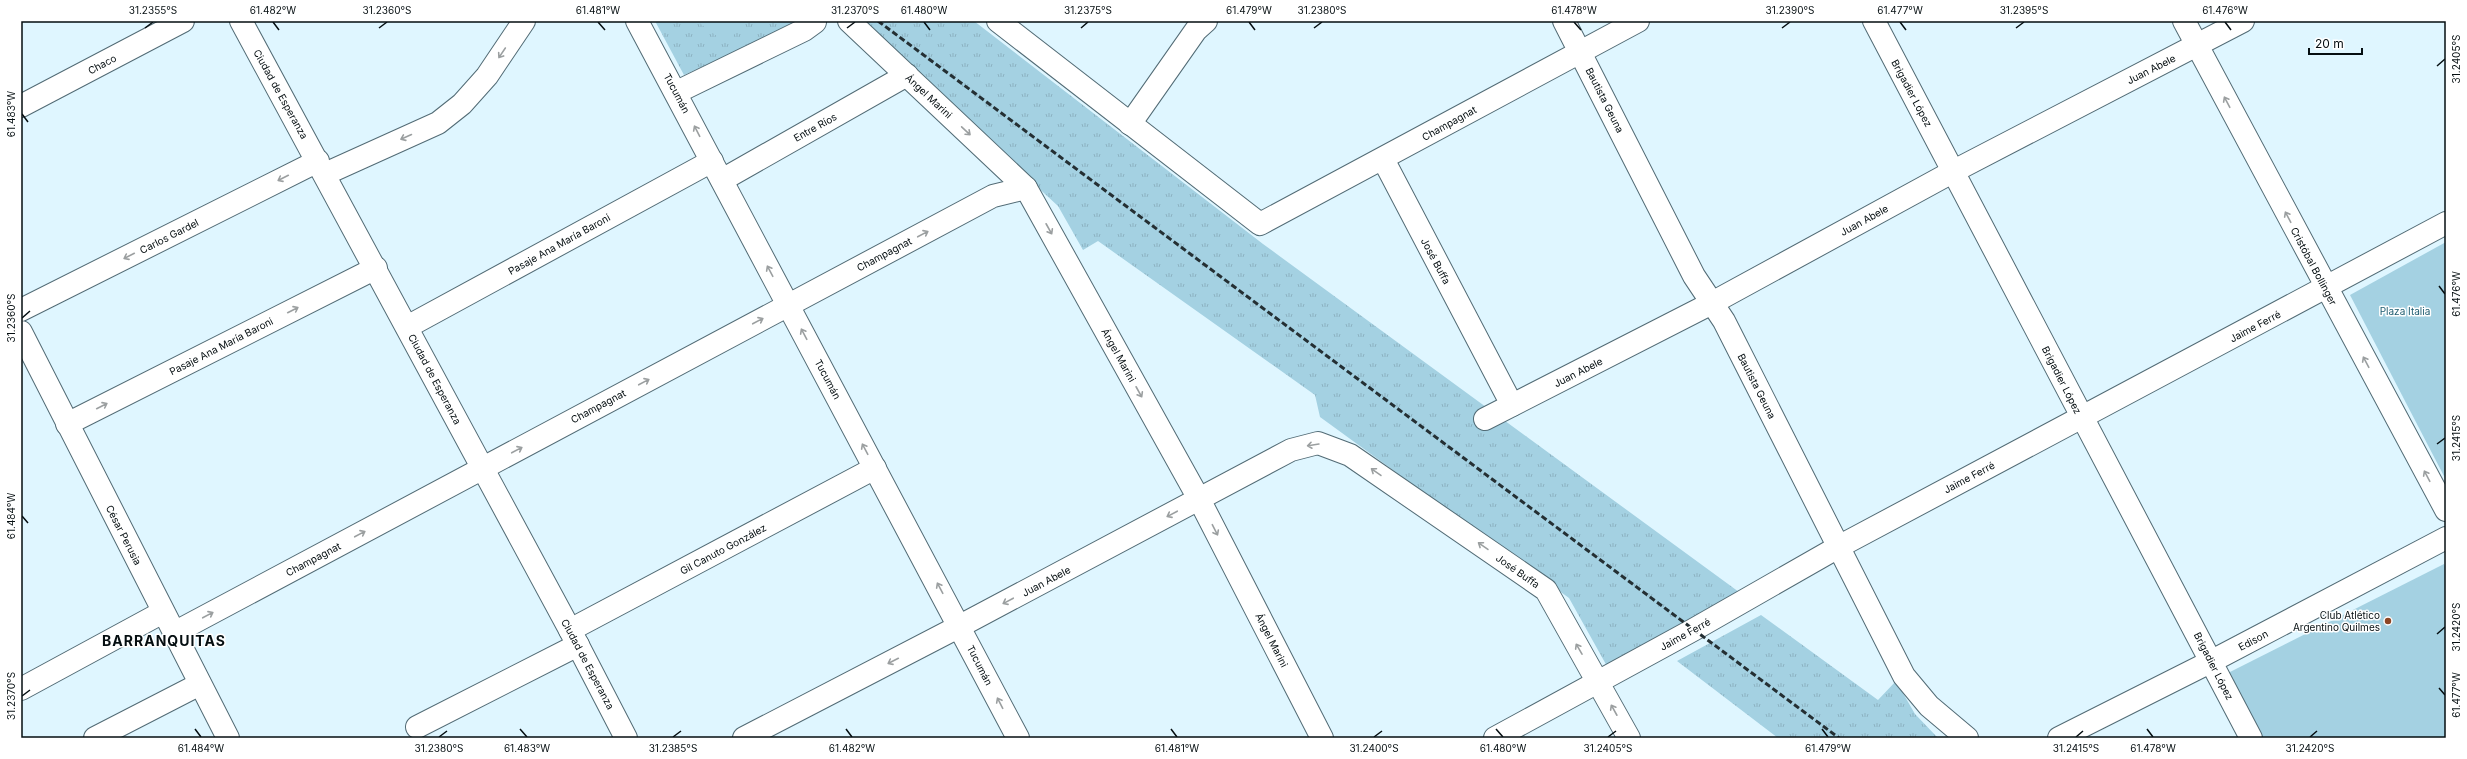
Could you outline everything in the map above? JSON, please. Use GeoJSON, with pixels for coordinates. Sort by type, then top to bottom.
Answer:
{"type":"FeatureCollection","features":[{"type":"Feature","properties":{"kind":"street","name":"Chaco"},"geometry":{"type":"LineString","coordinates":[[21,106],[183,21]]}},
{"type":"Feature","properties":{"kind":"street","name":"Ciudad de Esperanza"},"geometry":{"type":"LineString","coordinates":[[241,21],[376,268],[574,637],[626,738]]}},
{"type":"Feature","properties":{"kind":"street","name":"Carlos Gardel"},"geometry":{"type":"LineString","coordinates":[[21,310],[321,167],[438,123],[462,104],[487,76],[524,21]]}},
{"type":"Feature","properties":{"kind":"street","name":"Tucumán"},"geometry":{"type":"LineString","coordinates":[[637,21],[677,92],[1018,738]]}},
{"type":"Feature","properties":{"kind":"street"},"geometry":{"type":"LineString","coordinates":[[677,92],[804,30],[815,21]]}},
{"type":"Feature","properties":{"kind":"street","name":"Ángel Marini"},"geometry":{"type":"LineString","coordinates":[[849,21],[1026,188],[1199,499],[1322,738]]}},
{"type":"Feature","properties":{"kind":"street"},"geometry":{"type":"LineString","coordinates":[[998,21],[1130,124],[1196,30],[1206,21]]}},
{"type":"Feature","properties":{"kind":"street","name":"Bautista Geuna"},"geometry":{"type":"LineString","coordinates":[[1564,21],[1694,276],[1712,303],[1840,546],[1904,676],[1929,706],[1966,738]]}},
{"type":"Feature","properties":{"kind":"street","name":"Champagnat"},"geometry":{"type":"LineString","coordinates":[[1130,124],[1260,224],[1638,21]]}},
{"type":"Feature","properties":{"kind":"street","name":"Brigadier López"},"geometry":{"type":"LineString","coordinates":[[1874,21],[2212,661],[2251,738]]}},
{"type":"Feature","properties":{"kind":"street","name":"Cristóbal Bollinger"},"geometry":{"type":"LineString","coordinates":[[2184,21],[2446,510]]}},
{"type":"Feature","properties":{"kind":"street","name":"Juan Abele"},"geometry":{"type":"LineString","coordinates":[[1485,419],[1712,303],[1954,171],[2243,21]]}},
{"type":"Feature","properties":{"kind":"street","name":"Entre Ríos"},"geometry":{"type":"LineString","coordinates":[[717,170],[907,75]]}},
{"type":"Feature","properties":{"kind":"street","name":"José Buffa"},"geometry":{"type":"LineString","coordinates":[[1383,159],[1512,406]]}},
{"type":"Feature","properties":{"kind":"street","name":"Pasaje Ana María Baroni"},"geometry":{"type":"LineString","coordinates":[[407,327],[717,170]]}},
{"type":"Feature","properties":{"kind":"street","name":"Champagnat"},"geometry":{"type":"LineString","coordinates":[[174,633],[992,196],[1026,188]]}},
{"type":"Feature","properties":{"kind":"street","name":"Jaime Ferré"},"geometry":{"type":"LineString","coordinates":[[1495,738],[1840,546],[2446,223]]}},
{"type":"Feature","properties":{"kind":"street","name":"Pasaje Ana María Baroni"},"geometry":{"type":"LineString","coordinates":[[68,424],[376,268]]}},
{"type":"Feature","properties":{"kind":"street","name":"César Perusia"},"geometry":{"type":"LineString","coordinates":[[21,332],[228,738]]}},
{"type":"Feature","properties":{"kind":"street","name":"Juan Abele"},"geometry":{"type":"LineString","coordinates":[[744,738],[960,626],[1291,450],[1318,443],[1350,455]]}},
{"type":"Feature","properties":{"kind":"street","name":"José Buffa"},"geometry":{"type":"LineString","coordinates":[[1350,455],[1546,590],[1629,738]]}},
{"type":"Feature","properties":{"kind":"street","name":"Gil Canuto González"},"geometry":{"type":"LineString","coordinates":[[417,727],[875,468]]}},
{"type":"Feature","properties":{"kind":"street","name":"Edison"},"geometry":{"type":"LineString","coordinates":[[2059,738],[2212,661],[2446,538]]}},
{"type":"Feature","properties":{"kind":"street"},"geometry":{"type":"LineString","coordinates":[[21,689],[163,612]]}},
{"type":"Feature","properties":{"kind":"street"},"geometry":{"type":"LineString","coordinates":[[95,738],[200,684]]}},
{"type":"Feature","properties":{"kind":"green space"},"geometry":{"type":"Polygon","coordinates":[[[655,21],[804,21],[684,75],[655,21]]]}},
{"type":"Feature","properties":{"kind":"green space"},"geometry":{"type":"Polygon","coordinates":[[[697,21],[744,21],[727,44],[697,21]]]}},
{"type":"Feature","properties":{"kind":"green space"},"geometry":{"type":"Polygon","coordinates":[[[858,21],[974,21],[1263,244],[1739,592],[1608,668],[1569,598],[1320,417],[1315,395],[1098,241],[1083,250],[1058,206],[858,21]]]}},
{"type":"Feature","properties":{"kind":"green space","name":"Plaza Italia"},"geometry":{"type":"Polygon","coordinates":[[[2446,242],[2446,480],[2350,295],[2446,242]]]}},
{"type":"Feature","properties":{"kind":"green space","name":"Club Atlético Argentino Quilmes"},"geometry":{"type":"Polygon","coordinates":[[[2444,564],[2446,568],[2446,738],[2257,738],[2224,675],[2444,564]]]}},
{"type":"Feature","properties":{"kind":"green space"},"geometry":{"type":"Polygon","coordinates":[[[1761,615],[1878,700],[1896,681],[1915,714],[1938,738],[1778,738],[1677,661],[1761,615]]]}},
{"type":"Feature","properties":{"kind":"railway"},"geometry":{"type":"LineString","coordinates":[[878,21],[1839,738]]}},
{"type":"Feature","properties":{"kind":"place","name":"Club Atlético Argentino Quilmes"},"geometry":{"type":"Point","coordinates":[2388,621]}},
{"type":"Feature","properties":{"kind":"district","name":"BARRANQUITAS"},"geometry":{"type":"Point","coordinates":[164,640]}}]}
